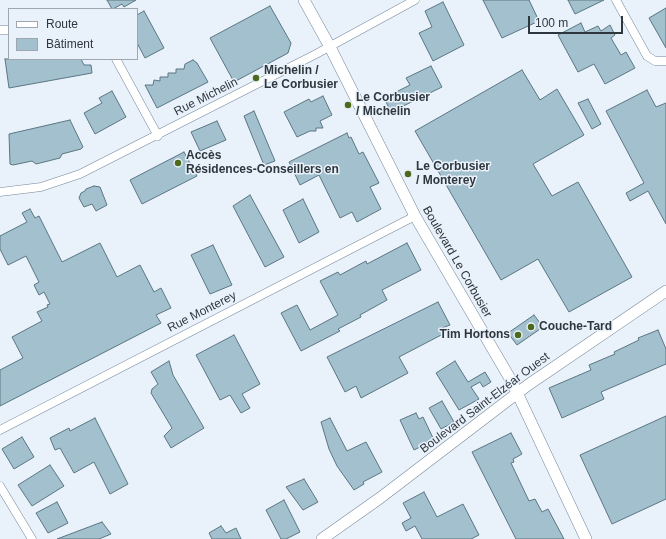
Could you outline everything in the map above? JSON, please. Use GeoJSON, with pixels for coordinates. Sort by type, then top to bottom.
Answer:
{"type":"FeatureCollection","features":[{"type":"Feature","properties":{"kind":"street","name":"Boulevard Le Corbusier"},"geometry":{"type":"LineString","coordinates":[[304,0],[330,47],[415,216],[517,393],[586,539]]}},
{"type":"Feature","properties":{"kind":"street","name":"Rue Michelin"},"geometry":{"type":"LineString","coordinates":[[0,192],[36,188],[66,180],[87,171],[330,47],[415,0]]}},
{"type":"Feature","properties":{"kind":"street"},"geometry":{"type":"LineString","coordinates":[[616,0],[647,56],[651,60],[658,62],[666,61]]}},
{"type":"Feature","properties":{"kind":"street"},"geometry":{"type":"LineString","coordinates":[[117,60],[158,136]]}},
{"type":"Feature","properties":{"kind":"street","name":"Rue Monterey"},"geometry":{"type":"LineString","coordinates":[[0,430],[415,216]]}},
{"type":"Feature","properties":{"kind":"street","name":"Boulevard Saint-Elzéar Ouest"},"geometry":{"type":"LineString","coordinates":[[322,539],[375,502],[517,393],[570,355],[666,292]]}},
{"type":"Feature","properties":{"kind":"street"},"geometry":{"type":"LineString","coordinates":[[0,486],[32,539]]}},
{"type":"Feature","properties":{"kind":"building"},"geometry":{"type":"Polygon","coordinates":[[[107,0],[136,0],[124,7],[122,4],[111,8],[107,0]]]}},
{"type":"Feature","properties":{"kind":"building"},"geometry":{"type":"Polygon","coordinates":[[[483,0],[529,0],[539,21],[502,38],[483,0]]]}},
{"type":"Feature","properties":{"kind":"building"},"geometry":{"type":"Polygon","coordinates":[[[568,0],[604,0],[575,14],[568,0]]]}},
{"type":"Feature","properties":{"kind":"building"},"geometry":{"type":"Polygon","coordinates":[[[443,2],[464,45],[433,61],[419,33],[432,27],[425,11],[443,2]]]}},
{"type":"Feature","properties":{"kind":"building"},"geometry":{"type":"Polygon","coordinates":[[[270,6],[291,43],[288,53],[234,82],[210,38],[270,6]]]}},
{"type":"Feature","properties":{"kind":"building"},"geometry":{"type":"Polygon","coordinates":[[[666,8],[666,48],[649,18],[666,8]]]}},
{"type":"Feature","properties":{"kind":"building"},"geometry":{"type":"Polygon","coordinates":[[[144,11],[164,48],[145,58],[138,45],[138,14],[144,11]]]}},
{"type":"Feature","properties":{"kind":"building"},"geometry":{"type":"Polygon","coordinates":[[[581,23],[585,32],[598,26],[601,31],[610,25],[615,35],[611,38],[621,55],[626,52],[635,68],[605,84],[594,64],[578,72],[558,35],[581,23]]]}},
{"type":"Feature","properties":{"kind":"building"},"geometry":{"type":"Polygon","coordinates":[[[5,59],[82,60],[84,65],[91,65],[92,73],[9,88],[5,59]]]}},
{"type":"Feature","properties":{"kind":"building"},"geometry":{"type":"Polygon","coordinates":[[[193,60],[197,63],[208,82],[157,108],[145,85],[153,85],[154,80],[160,81],[160,77],[168,77],[168,73],[176,73],[176,69],[184,69],[185,64],[193,60]]]}},
{"type":"Feature","properties":{"kind":"building"},"geometry":{"type":"Polygon","coordinates":[[[431,66],[442,87],[391,112],[384,98],[410,85],[406,78],[431,66]]]}},
{"type":"Feature","properties":{"kind":"building"},"geometry":{"type":"Polygon","coordinates":[[[522,70],[540,100],[557,89],[584,135],[533,164],[552,196],[578,182],[632,277],[569,312],[538,259],[501,280],[415,131],[522,70]]]}},
{"type":"Feature","properties":{"kind":"building"},"geometry":{"type":"Polygon","coordinates":[[[647,90],[656,107],[666,103],[666,224],[648,191],[630,201],[626,193],[644,183],[606,111],[647,90]]]}},
{"type":"Feature","properties":{"kind":"building"},"geometry":{"type":"Polygon","coordinates":[[[112,91],[126,117],[95,134],[84,113],[102,103],[99,98],[112,91]]]}},
{"type":"Feature","properties":{"kind":"building"},"geometry":{"type":"Polygon","coordinates":[[[323,96],[332,115],[320,121],[323,128],[316,128],[316,131],[310,131],[297,137],[284,112],[309,99],[311,102],[323,96]]]}},
{"type":"Feature","properties":{"kind":"building"},"geometry":{"type":"Polygon","coordinates":[[[588,99],[601,124],[592,129],[578,103],[588,99]]]}},
{"type":"Feature","properties":{"kind":"building"},"geometry":{"type":"Polygon","coordinates":[[[254,111],[275,161],[264,165],[244,116],[254,111]]]}},
{"type":"Feature","properties":{"kind":"building"},"geometry":{"type":"Polygon","coordinates":[[[70,120],[83,147],[81,149],[62,154],[60,158],[36,164],[32,161],[13,165],[10,164],[9,134],[70,120]]]}},
{"type":"Feature","properties":{"kind":"building"},"geometry":{"type":"Polygon","coordinates":[[[217,121],[226,140],[200,151],[191,132],[217,121]]]}},
{"type":"Feature","properties":{"kind":"building"},"geometry":{"type":"Polygon","coordinates":[[[347,133],[349,138],[351,137],[359,154],[363,152],[379,183],[370,187],[381,209],[357,222],[352,212],[340,218],[319,175],[300,185],[289,162],[347,133]]]}},
{"type":"Feature","properties":{"kind":"building"},"geometry":{"type":"Polygon","coordinates":[[[184,152],[197,176],[142,204],[130,180],[184,152]]]}},
{"type":"Feature","properties":{"kind":"building"},"geometry":{"type":"Polygon","coordinates":[[[94,186],[100,187],[107,205],[96,211],[92,204],[84,207],[79,198],[81,193],[86,189],[94,186]]]}},
{"type":"Feature","properties":{"kind":"building"},"geometry":{"type":"Polygon","coordinates":[[[250,195],[284,257],[265,267],[233,206],[250,195]]]}},
{"type":"Feature","properties":{"kind":"building"},"geometry":{"type":"Polygon","coordinates":[[[303,199],[319,232],[299,243],[283,210],[303,199]]]}},
{"type":"Feature","properties":{"kind":"building"},"geometry":{"type":"Polygon","coordinates":[[[30,209],[35,218],[39,216],[62,262],[100,243],[117,277],[140,265],[154,292],[161,288],[171,308],[156,315],[161,323],[0,406],[0,370],[23,358],[12,337],[42,321],[37,312],[48,307],[47,305],[50,304],[44,292],[39,295],[34,285],[39,282],[26,256],[8,265],[0,249],[0,236],[27,222],[22,213],[30,209]]]}},
{"type":"Feature","properties":{"kind":"building"},"geometry":{"type":"Polygon","coordinates":[[[407,243],[421,270],[382,290],[387,300],[360,315],[361,317],[338,329],[340,331],[301,351],[281,313],[297,305],[310,330],[338,315],[320,281],[338,272],[340,275],[366,261],[367,264],[407,243]]]}},
{"type":"Feature","properties":{"kind":"building"},"geometry":{"type":"Polygon","coordinates":[[[213,245],[232,285],[210,294],[191,255],[213,245]]]}},
{"type":"Feature","properties":{"kind":"building"},"geometry":{"type":"Polygon","coordinates":[[[438,302],[450,325],[442,328],[445,333],[399,357],[408,373],[361,398],[356,386],[345,392],[327,357],[438,302]]]}},
{"type":"Feature","properties":{"kind":"building"},"geometry":{"type":"Polygon","coordinates":[[[534,315],[543,327],[517,345],[508,333],[534,315]]]}},
{"type":"Feature","properties":{"kind":"building"},"geometry":{"type":"Polygon","coordinates":[[[658,330],[666,349],[666,364],[601,392],[604,399],[562,418],[549,388],[591,370],[589,365],[615,354],[614,352],[639,340],[638,338],[658,330]]]}},
{"type":"Feature","properties":{"kind":"building"},"geometry":{"type":"Polygon","coordinates":[[[234,335],[260,384],[242,394],[250,408],[241,413],[230,395],[220,400],[196,355],[234,335]]]}},
{"type":"Feature","properties":{"kind":"building"},"geometry":{"type":"Polygon","coordinates":[[[169,361],[173,375],[204,428],[171,448],[164,436],[172,428],[151,393],[152,389],[158,384],[151,372],[169,361]]]}},
{"type":"Feature","properties":{"kind":"building"},"geometry":{"type":"Polygon","coordinates":[[[455,361],[468,382],[485,372],[491,382],[483,387],[480,382],[471,387],[479,399],[459,410],[436,373],[455,361]]]}},
{"type":"Feature","properties":{"kind":"building"},"geometry":{"type":"Polygon","coordinates":[[[442,401],[454,422],[441,429],[429,408],[442,401]]]}},
{"type":"Feature","properties":{"kind":"building"},"geometry":{"type":"Polygon","coordinates":[[[416,413],[419,419],[423,417],[434,440],[414,450],[400,420],[416,413]]]}},
{"type":"Feature","properties":{"kind":"building"},"geometry":{"type":"Polygon","coordinates":[[[666,416],[666,499],[612,524],[580,455],[666,416]]]}},
{"type":"Feature","properties":{"kind":"building"},"geometry":{"type":"Polygon","coordinates":[[[95,418],[128,484],[110,494],[94,462],[74,473],[60,448],[55,450],[50,438],[69,428],[70,431],[95,418]]]}},
{"type":"Feature","properties":{"kind":"building"},"geometry":{"type":"Polygon","coordinates":[[[330,418],[347,451],[366,442],[382,472],[363,482],[364,484],[354,490],[337,466],[329,449],[321,422],[330,418]]]}},
{"type":"Feature","properties":{"kind":"building"},"geometry":{"type":"Polygon","coordinates":[[[511,433],[522,454],[513,459],[514,462],[511,463],[529,501],[535,499],[542,512],[548,509],[564,539],[516,539],[472,452],[511,433]]]}},
{"type":"Feature","properties":{"kind":"building"},"geometry":{"type":"Polygon","coordinates":[[[22,437],[34,457],[14,469],[2,449],[22,437]]]}},
{"type":"Feature","properties":{"kind":"building"},"geometry":{"type":"Polygon","coordinates":[[[50,465],[64,486],[32,506],[18,485],[50,465]]]}},
{"type":"Feature","properties":{"kind":"building"},"geometry":{"type":"Polygon","coordinates":[[[304,479],[318,502],[303,510],[286,487],[304,479]]]}},
{"type":"Feature","properties":{"kind":"building"},"geometry":{"type":"Polygon","coordinates":[[[424,492],[437,517],[463,504],[479,535],[471,539],[422,539],[415,526],[406,531],[402,523],[411,518],[403,503],[424,492]]]}},
{"type":"Feature","properties":{"kind":"building"},"geometry":{"type":"Polygon","coordinates":[[[284,500],[300,532],[286,539],[281,539],[266,510],[284,500]]]}},
{"type":"Feature","properties":{"kind":"building"},"geometry":{"type":"Polygon","coordinates":[[[57,502],[68,523],[48,533],[36,513],[57,502]]]}},
{"type":"Feature","properties":{"kind":"building"},"geometry":{"type":"Polygon","coordinates":[[[102,522],[111,534],[99,539],[57,539],[102,522]]]}},
{"type":"Feature","properties":{"kind":"building"},"geometry":{"type":"Polygon","coordinates":[[[221,526],[226,533],[236,528],[241,539],[212,539],[209,533],[221,526]]]}},
{"type":"Feature","properties":{"kind":"place","name":"Michelin / Le Corbusier"},"geometry":{"type":"Point","coordinates":[256,78]}},
{"type":"Feature","properties":{"kind":"place","name":"Le Corbusier / Michelin"},"geometry":{"type":"Point","coordinates":[348,105]}},
{"type":"Feature","properties":{"kind":"place","name":"Accès Résidences-Conseillers en"},"geometry":{"type":"Point","coordinates":[178,163]}},
{"type":"Feature","properties":{"kind":"place","name":"Le Corbusier / Monterey"},"geometry":{"type":"Point","coordinates":[408,174]}},
{"type":"Feature","properties":{"kind":"place","name":"Couche-Tard"},"geometry":{"type":"Point","coordinates":[531,327]}},
{"type":"Feature","properties":{"kind":"place","name":"Tim Hortons"},"geometry":{"type":"Point","coordinates":[518,335]}}]}
